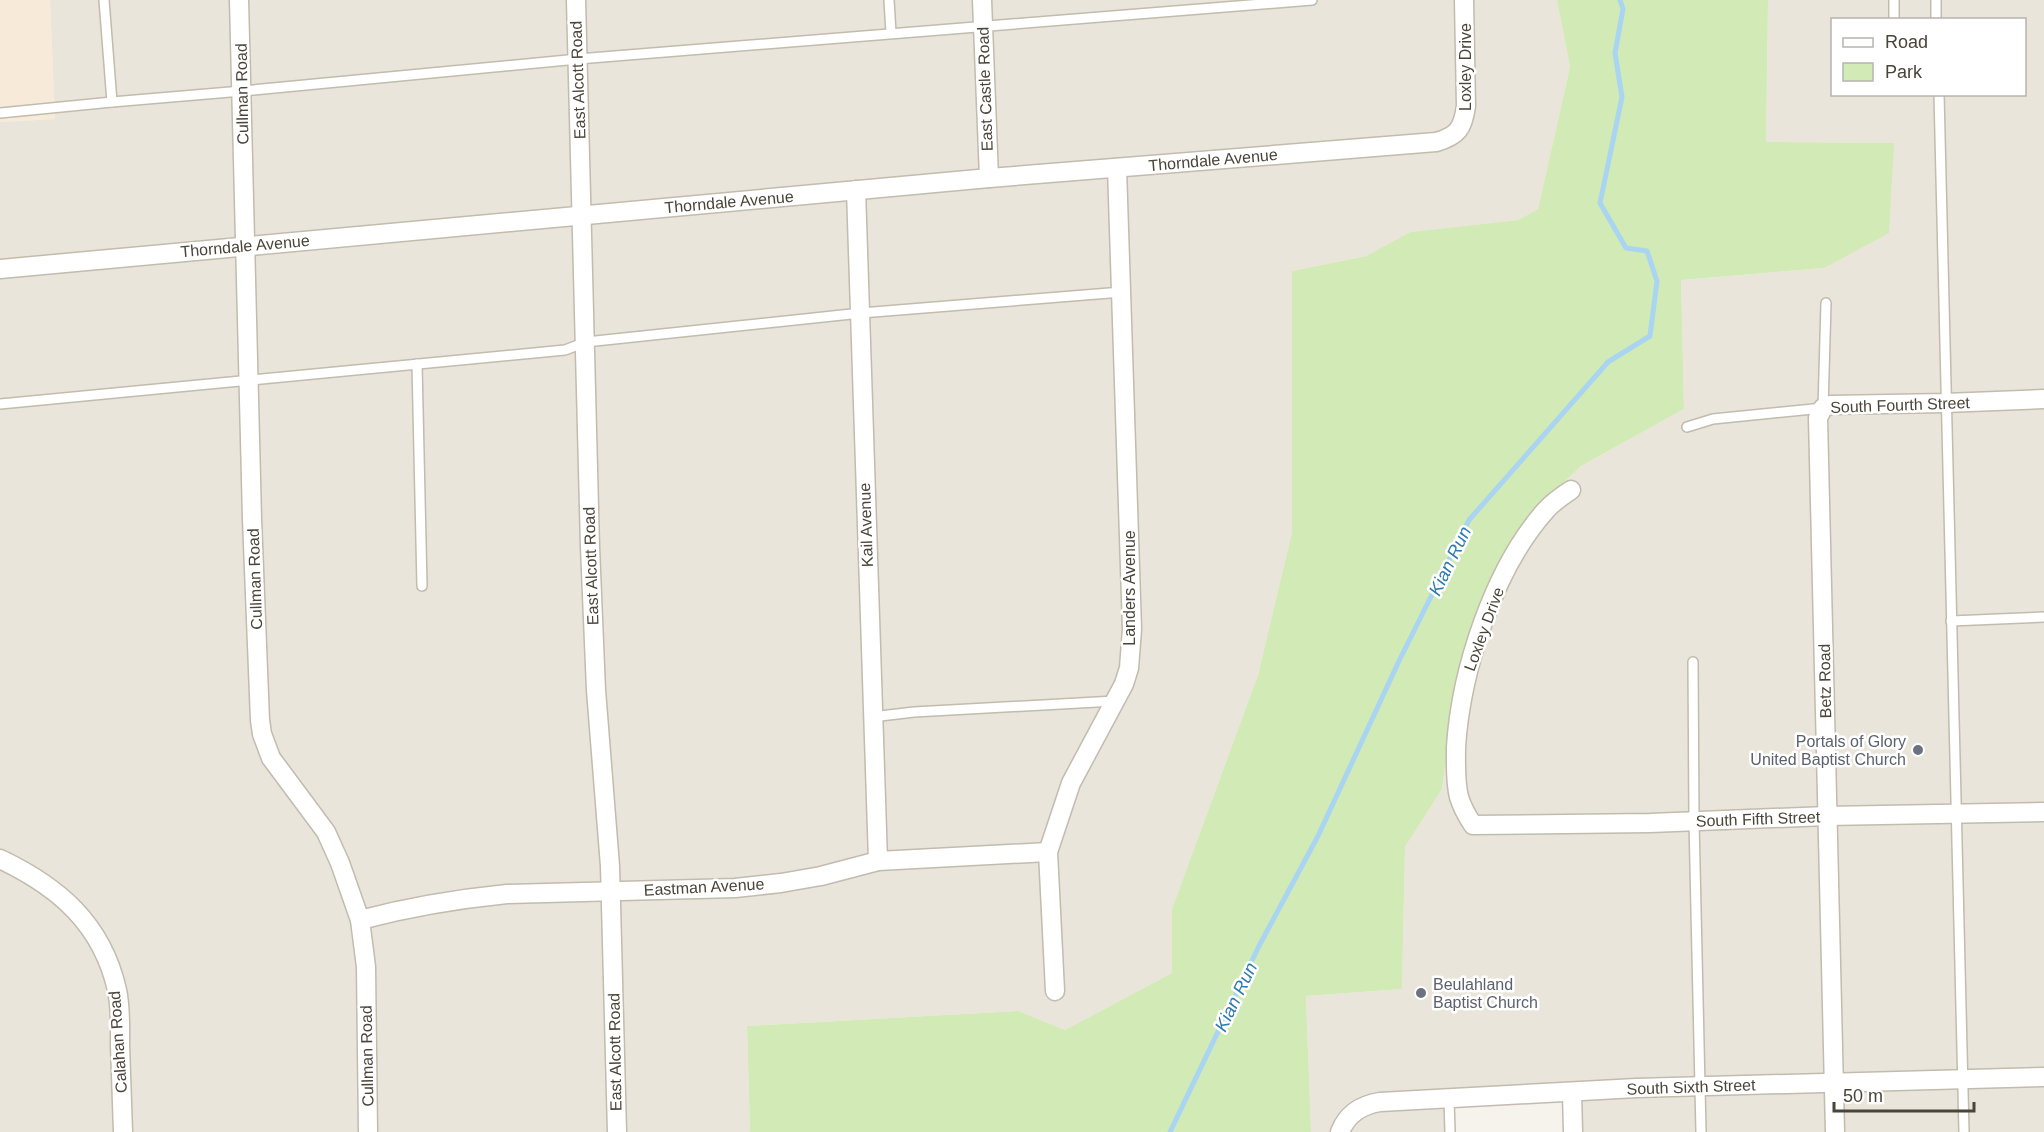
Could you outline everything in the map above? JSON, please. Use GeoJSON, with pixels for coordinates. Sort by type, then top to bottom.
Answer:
{"type":"FeatureCollection","features":[{"type":"Feature","properties":{"kind":"street","name":"Cullman Road"},"geometry":{"type":"LineString","coordinates":[[239,0],[253,530],[262,734],[271,758],[326,832],[340,863],[360,920],[366,967],[368,1132]]}},
{"type":"Feature","properties":{"kind":"street","name":"East Alcott Road"},"geometry":{"type":"LineString","coordinates":[[576,0],[590,547],[596,690],[611,891],[617,1132]]}},
{"type":"Feature","properties":{"kind":"street","name":"East Castle Road"},"geometry":{"type":"LineString","coordinates":[[982,0],[989,178]]}},
{"type":"Feature","properties":{"kind":"street","name":"Loxley Drive"},"geometry":{"type":"LineString","coordinates":[[1457,133],[1464,120],[1466,106],[1464,0]]}},
{"type":"Feature","properties":{"kind":"street","name":"Thorndale Avenue"},"geometry":{"type":"LineString","coordinates":[[0,269],[989,178],[1436,142],[1457,133]]}},
{"type":"Feature","properties":{"kind":"street","name":"Landers Avenue"},"geometry":{"type":"LineString","coordinates":[[1055,991],[1048,852],[1071,783],[1116,700],[1129,668],[1132,629],[1117,168]]}},
{"type":"Feature","properties":{"kind":"street","name":"Kail Avenue"},"geometry":{"type":"LineString","coordinates":[[856,190],[878,861]]}},
{"type":"Feature","properties":{"kind":"street","name":"South Fourth Street"},"geometry":{"type":"LineString","coordinates":[[1823,408],[1830,405],[1946,404],[2044,399]]}},
{"type":"Feature","properties":{"kind":"street","name":"Betz Road"},"geometry":{"type":"LineString","coordinates":[[1823,408],[1818,418],[1826,667],[1827,816],[1835,1132]]}},
{"type":"Feature","properties":{"kind":"street","name":"Loxley Drive"},"geometry":{"type":"LineString","coordinates":[[1473,825],[1458,795],[1456,761],[1458,726],[1469,666],[1491,605],[1521,544],[1548,508],[1571,490]]}},
{"type":"Feature","properties":{"kind":"street","name":"South Fifth Street"},"geometry":{"type":"LineString","coordinates":[[1473,825],[2044,812]]}},
{"type":"Feature","properties":{"kind":"street","name":"Eastman Avenue"},"geometry":{"type":"LineString","coordinates":[[360,920],[430,903],[476,897],[507,894],[735,888],[821,876],[878,861],[1048,852]]}},
{"type":"Feature","properties":{"kind":"street","name":"Calahan Road"},"geometry":{"type":"LineString","coordinates":[[0,859],[37,879],[72,904],[97,938],[117,991],[123,1132]]}},
{"type":"Feature","properties":{"kind":"street","name":"South Sixth Street"},"geometry":{"type":"LineString","coordinates":[[1342,1127],[1352,1113],[1370,1104],[1700,1086],[2044,1077]]}},
{"type":"Feature","properties":{"kind":"street"},"geometry":{"type":"LineString","coordinates":[[1572,1093],[1574,1132]]}},
{"type":"Feature","properties":{"kind":"lane"},"geometry":{"type":"LineString","coordinates":[[104,0],[112,102]]}},
{"type":"Feature","properties":{"kind":"lane"},"geometry":{"type":"LineString","coordinates":[[889,0],[891,33]]}},
{"type":"Feature","properties":{"kind":"lane"},"geometry":{"type":"LineString","coordinates":[[0,113],[578,59],[1312,0]]}},
{"type":"Feature","properties":{"kind":"lane"},"geometry":{"type":"LineString","coordinates":[[1894,0],[1894,18]]}},
{"type":"Feature","properties":{"kind":"lane"},"geometry":{"type":"LineString","coordinates":[[1936,0],[1936,18]]}},
{"type":"Feature","properties":{"kind":"lane"},"geometry":{"type":"LineString","coordinates":[[1939,96],[1964,1132]]}},
{"type":"Feature","properties":{"kind":"lane"},"geometry":{"type":"LineString","coordinates":[[0,404],[565,350],[586,342],[861,313],[1122,292]]}},
{"type":"Feature","properties":{"kind":"lane","name":"Betz Road"},"geometry":{"type":"LineString","coordinates":[[1823,408],[1826,303]]}},
{"type":"Feature","properties":{"kind":"lane"},"geometry":{"type":"LineString","coordinates":[[417,364],[422,586]]}},
{"type":"Feature","properties":{"kind":"lane","name":"South Fourth Street"},"geometry":{"type":"LineString","coordinates":[[1687,427],[1713,419],[1823,408]]}},
{"type":"Feature","properties":{"kind":"lane"},"geometry":{"type":"LineString","coordinates":[[1952,621],[2044,617]]}},
{"type":"Feature","properties":{"kind":"lane"},"geometry":{"type":"LineString","coordinates":[[1693,662],[1701,1132]]}},
{"type":"Feature","properties":{"kind":"lane"},"geometry":{"type":"LineString","coordinates":[[872,717],[914,712],[1116,700]]}},
{"type":"Feature","properties":{"kind":"lane"},"geometry":{"type":"LineString","coordinates":[[1449,1099],[1450,1132]]}},
{"type":"Feature","properties":{"kind":"shaded area"},"geometry":{"type":"Polygon","coordinates":[[[0,0],[50,0],[55,119],[0,122],[0,0]]]}},
{"type":"Feature","properties":{"kind":"shaded area"},"geometry":{"type":"Polygon","coordinates":[[[50,0],[1557,0],[1570,67],[1538,209],[1518,220],[1410,232],[1366,256],[1292,271],[1292,532],[1258,675],[1172,909],[1172,973],[1065,1030],[1018,1011],[747,1026],[750,1132],[0,1132],[0,122],[55,119],[50,0]]]}},
{"type":"Feature","properties":{"kind":"shaded area"},"geometry":{"type":"Polygon","coordinates":[[[1768,0],[2044,0],[2044,1132],[1568,1132],[1568,1100],[1454,1104],[1455,1132],[1311,1132],[1306,996],[1402,989],[1405,847],[1442,789],[1456,686],[1484,599],[1533,511],[1581,466],[1684,409],[1681,280],[1824,268],[1894,143],[1766,142],[1768,0]]]}},
{"type":"Feature","properties":{"kind":"green space"},"geometry":{"type":"Polygon","coordinates":[[[1557,0],[1768,0],[1766,142],[1894,143],[1889,233],[1824,268],[1681,280],[1684,409],[1581,466],[1533,511],[1484,599],[1456,686],[1442,789],[1405,847],[1402,989],[1306,996],[1311,1132],[750,1132],[747,1026],[1018,1011],[1065,1030],[1172,973],[1172,909],[1258,675],[1292,532],[1292,271],[1366,256],[1410,232],[1518,220],[1538,209],[1570,67],[1557,0]]]}},
{"type":"Feature","properties":{"kind":"waterway","name":"Kian Run"},"geometry":{"type":"LineString","coordinates":[[1170,1132],[1259,946],[1318,836],[1399,661],[1469,520],[1608,362],[1650,336],[1657,281],[1647,251],[1626,248],[1600,203],[1622,97],[1615,53],[1623,9],[1620,0]]}},
{"type":"Feature","properties":{"kind":"place","name":"Portals of Glory United Baptist Church"},"geometry":{"type":"Point","coordinates":[1918,750]}},
{"type":"Feature","properties":{"kind":"place","name":"Beulahland Baptist Church"},"geometry":{"type":"Point","coordinates":[1421,993]}}]}
